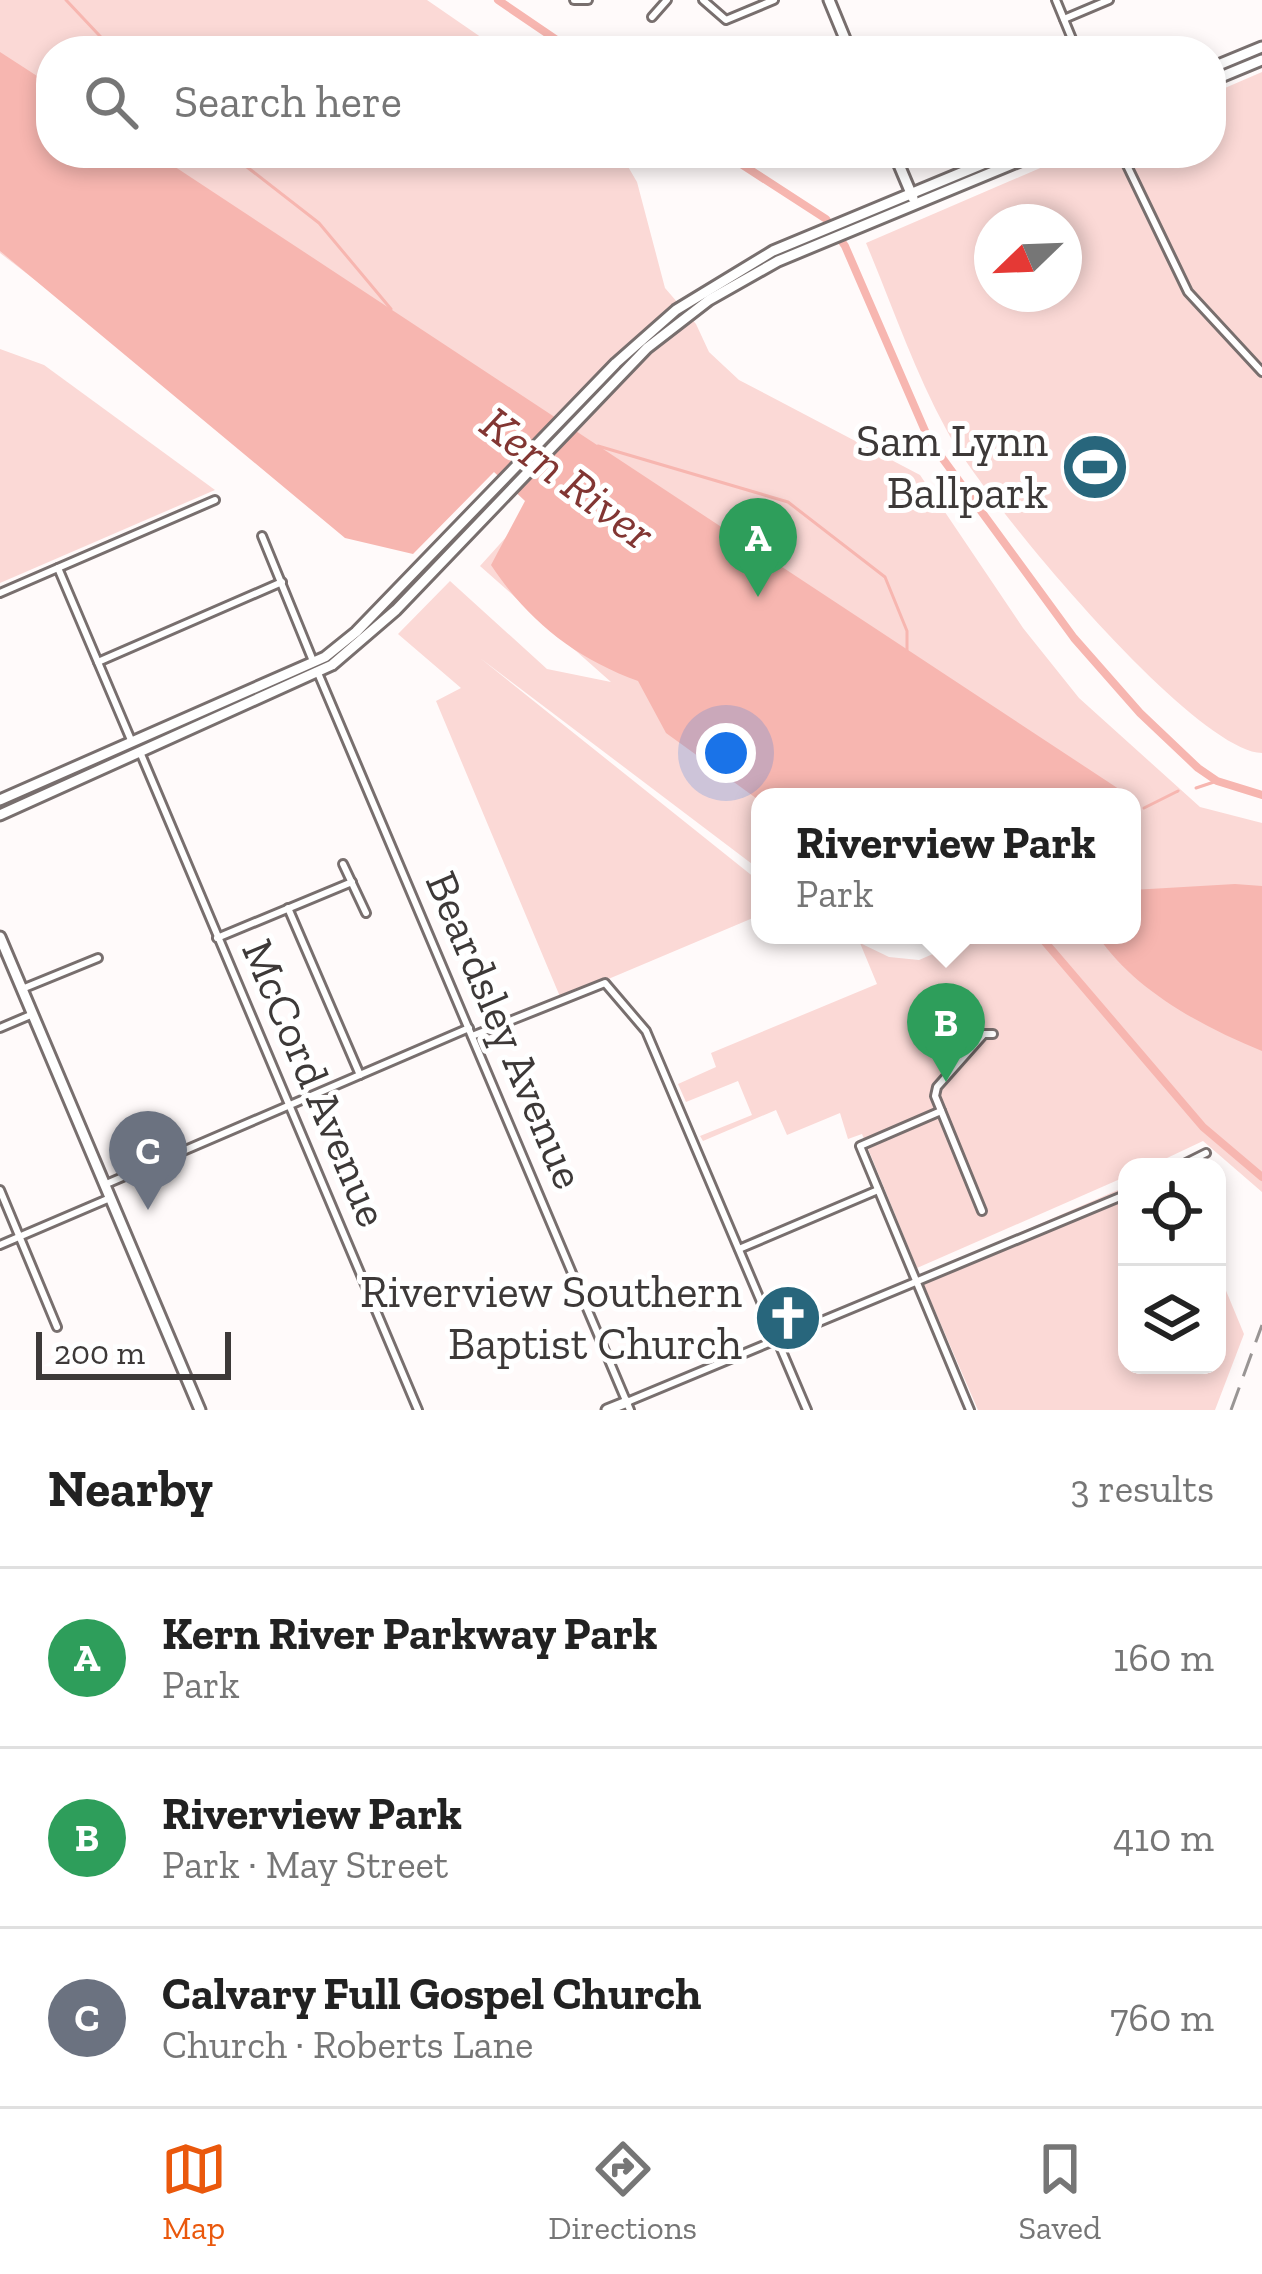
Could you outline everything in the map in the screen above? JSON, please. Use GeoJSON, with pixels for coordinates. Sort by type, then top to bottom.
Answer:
{"type":"FeatureCollection","features":[{"type":"Feature","properties":{"kind":"main road"},"geometry":{"type":"LineString","coordinates":[[829,0],[844,36]]}},
{"type":"Feature","properties":{"kind":"main road"},"geometry":{"type":"LineString","coordinates":[[1226,62],[1262,47]]}},
{"type":"Feature","properties":{"kind":"main road"},"geometry":{"type":"LineString","coordinates":[[1226,75],[1262,60]]}},
{"type":"Feature","properties":{"kind":"main road"},"geometry":{"type":"LineString","coordinates":[[901,168],[914,199]]}},
{"type":"Feature","properties":{"kind":"main road"},"geometry":{"type":"LineString","coordinates":[[914,199],[978,168]]}},
{"type":"Feature","properties":{"kind":"main road"},"geometry":{"type":"LineString","coordinates":[[0,800],[314,663],[356,632],[640,339],[703,291],[850,225],[999,168]]}},
{"type":"Feature","properties":{"kind":"main road"},"geometry":{"type":"LineString","coordinates":[[0,815],[319,675],[364,641],[647,348],[709,300],[822,237]]}},
{"type":"Feature","properties":{"kind":"main road"},"geometry":{"type":"LineString","coordinates":[[140,752],[162,727]]}},
{"type":"Feature","properties":{"kind":"main road"},"geometry":{"type":"LineString","coordinates":[[118,762],[131,740]]}},
{"type":"Feature","properties":{"kind":"main road"},"geometry":{"type":"LineString","coordinates":[[0,937],[200,1410]]}},
{"type":"Feature","properties":{"kind":"main road"},"geometry":{"type":"LineString","coordinates":[[607,1410],[629,1406]]}},
{"type":"Feature","properties":{"kind":"street"},"geometry":{"type":"LineString","coordinates":[[574,0],[587,1]]}},
{"type":"Feature","properties":{"kind":"street"},"geometry":{"type":"LineString","coordinates":[[652,17],[667,0]]}},
{"type":"Feature","properties":{"kind":"street"},"geometry":{"type":"LineString","coordinates":[[703,0],[726,20],[774,0]]}},
{"type":"Feature","properties":{"kind":"street"},"geometry":{"type":"LineString","coordinates":[[1056,0],[1071,36]]}},
{"type":"Feature","properties":{"kind":"street"},"geometry":{"type":"LineString","coordinates":[[1064,19],[1109,0]]}},
{"type":"Feature","properties":{"kind":"street"},"geometry":{"type":"LineString","coordinates":[[1127,168],[1162,247],[1188,291],[1262,372]]}},
{"type":"Feature","properties":{"kind":"street"},"geometry":{"type":"LineString","coordinates":[[0,593],[215,500]]}},
{"type":"Feature","properties":{"kind":"street","name":"Beardsley Avenue"},"geometry":{"type":"LineString","coordinates":[[262,536],[629,1406]]}},
{"type":"Feature","properties":{"kind":"street"},"geometry":{"type":"LineString","coordinates":[[58,568],[131,740]]}},
{"type":"Feature","properties":{"kind":"street"},"geometry":{"type":"LineString","coordinates":[[98,662],[282,582]]}},
{"type":"Feature","properties":{"kind":"street","name":"McCord Avenue"},"geometry":{"type":"LineString","coordinates":[[140,752],[418,1410]]}},
{"type":"Feature","properties":{"kind":"street"},"geometry":{"type":"LineString","coordinates":[[343,864],[365,913]]}},
{"type":"Feature","properties":{"kind":"street"},"geometry":{"type":"LineString","coordinates":[[218,938],[352,882]]}},
{"type":"Feature","properties":{"kind":"street"},"geometry":{"type":"LineString","coordinates":[[289,908],[360,1075]]}},
{"type":"Feature","properties":{"kind":"street"},"geometry":{"type":"LineString","coordinates":[[22,989],[98,958]]}},
{"type":"Feature","properties":{"kind":"street"},"geometry":{"type":"LineString","coordinates":[[104,1185],[360,1075],[597,982],[605,983],[646,1031],[807,1410]]}},
{"type":"Feature","properties":{"kind":"street"},"geometry":{"type":"LineString","coordinates":[[0,1028],[33,1014]]}},
{"type":"Feature","properties":{"kind":"street"},"geometry":{"type":"LineString","coordinates":[[982,1210],[941,1111],[937,1087],[984,1034],[993,1034]]}},
{"type":"Feature","properties":{"kind":"street"},"geometry":{"type":"LineString","coordinates":[[941,1111],[860,1146],[970,1410]]}},
{"type":"Feature","properties":{"kind":"street"},"geometry":{"type":"LineString","coordinates":[[1196,1158],[1206,1153]]}},
{"type":"Feature","properties":{"kind":"street"},"geometry":{"type":"LineString","coordinates":[[0,1190],[57,1327]]}},
{"type":"Feature","properties":{"kind":"street"},"geometry":{"type":"LineString","coordinates":[[739,1249],[878,1190]]}},
{"type":"Feature","properties":{"kind":"street"},"geometry":{"type":"LineString","coordinates":[[0,1245],[110,1198]]}},
{"type":"Feature","properties":{"kind":"street"},"geometry":{"type":"LineString","coordinates":[[629,1406],[776,1337],[1118,1198]]}},
{"type":"Feature","properties":{"kind":"shaded area"},"geometry":{"type":"Polygon","coordinates":[[[0,0],[427,0],[479,36],[36,36],[36,168],[629,168],[637,182],[665,288],[696,324],[709,352],[739,380],[920,475],[1023,628],[1079,698],[1200,807],[1262,823],[1262,1192],[1203,1141],[1167,1158],[1118,1158],[1118,1180],[917,1268],[862,1134],[848,1139],[840,1113],[787,1135],[776,1110],[703,1141],[700,1136],[752,1115],[738,1081],[686,1102],[678,1084],[716,1067],[711,1053],[877,984],[860,944],[889,957],[919,960],[956,944],[1141,944],[1141,788],[751,788],[751,863],[480,658],[751,875],[751,919],[561,999],[436,701],[461,688],[398,634],[450,581],[547,669],[611,682],[480,566],[536,504],[489,461],[350,522],[0,253],[0,0]]]}},
{"type":"Feature","properties":{"kind":"shaded area"},"geometry":{"type":"Polygon","coordinates":[[[1262,72],[1262,753],[1230,741],[1188,711],[1140,667],[1042,560],[966,462],[913,361],[866,243],[1040,168],[1226,168],[1226,88],[1262,72]]]}},
{"type":"Feature","properties":{"kind":"shaded area"},"geometry":{"type":"Polygon","coordinates":[[[0,349],[44,365],[215,490],[0,583],[0,349]]]}},
{"type":"Feature","properties":{"kind":"shaded area"},"geometry":{"type":"Polygon","coordinates":[[[1118,1190],[1118,1374],[1226,1374],[1226,1291],[1244,1334],[1215,1410],[978,1410],[920,1276],[1118,1190]]]}},
{"type":"Feature","properties":{"kind":"water","name":"Kern River"},"geometry":{"type":"Polygon","coordinates":[[[0,52],[36,75],[36,168],[177,168],[1117,788],[751,788],[751,794],[666,733],[638,681],[574,649],[537,620],[505,585],[491,565],[525,501],[494,472],[413,554],[345,538],[0,251],[0,52]]]}},
{"type":"Feature","properties":{"kind":"water"},"geometry":{"type":"Polygon","coordinates":[[[1262,886],[1262,1051],[1171,1005],[1130,973],[1104,944],[1141,944],[1141,889],[1262,886]]]}},
{"type":"Feature","properties":{"kind":"waterway"},"geometry":{"type":"LineString","coordinates":[[66,0],[100,36]]}},
{"type":"Feature","properties":{"kind":"waterway"},"geometry":{"type":"LineString","coordinates":[[498,0],[551,36]]}},
{"type":"Feature","properties":{"kind":"waterway"},"geometry":{"type":"LineString","coordinates":[[248,168],[319,223],[391,309]]}},
{"type":"Feature","properties":{"kind":"waterway"},"geometry":{"type":"LineString","coordinates":[[747,168],[826,219],[845,246],[929,440],[1074,638],[1140,713],[1198,768],[1217,781],[1262,795]]}},
{"type":"Feature","properties":{"kind":"waterway","name":"Kern River"},"geometry":{"type":"LineString","coordinates":[[598,446],[788,502],[885,577],[907,631],[907,650]]}},
{"type":"Feature","properties":{"kind":"waterway"},"geometry":{"type":"LineString","coordinates":[[1196,788],[1217,781]]}},
{"type":"Feature","properties":{"kind":"waterway"},"geometry":{"type":"LineString","coordinates":[[1144,808],[1178,791]]}},
{"type":"Feature","properties":{"kind":"waterway"},"geometry":{"type":"LineString","coordinates":[[1047,944],[1203,1127],[1262,1177]]}},
{"type":"Feature","properties":{"kind":"railway"},"geometry":{"type":"LineString","coordinates":[[1231,1410],[1262,1325]]}},
{"type":"Feature","properties":{"kind":"place","name":"Sam Lynn Ballpark"},"geometry":{"type":"Point","coordinates":[1095,467]}},
{"type":"Feature","properties":{"kind":"place","name":"Kern River Parkway Park"},"geometry":{"type":"Point","coordinates":[758,597]}},
{"type":"Feature","properties":{"kind":"place","name":"Riverview Park"},"geometry":{"type":"Point","coordinates":[946,1082]}},
{"type":"Feature","properties":{"kind":"place","name":"Calvary Full Gospel Church"},"geometry":{"type":"Point","coordinates":[148,1210]}},
{"type":"Feature","properties":{"kind":"place","name":"Riverview Southern Baptist Church"},"geometry":{"type":"Point","coordinates":[788,1318]}}]}
